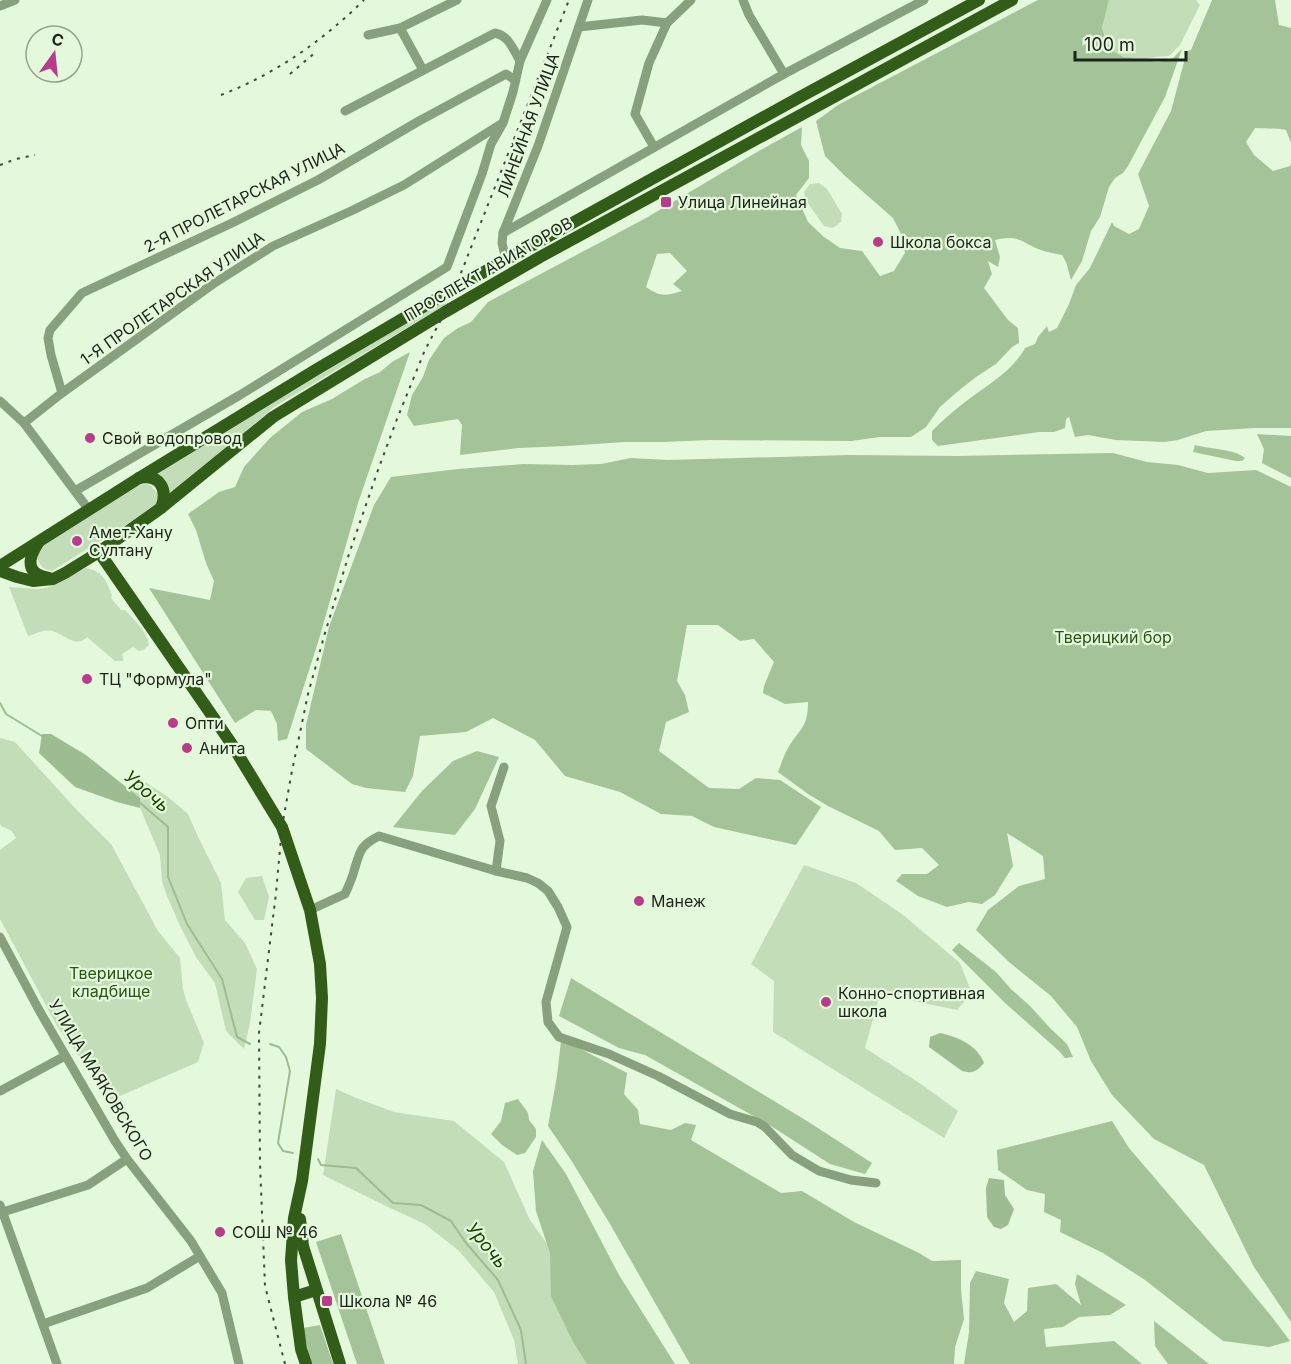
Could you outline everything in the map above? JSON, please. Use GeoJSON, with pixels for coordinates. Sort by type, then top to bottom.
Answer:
{"type":"FeatureCollection","features":[{"type":"Feature","properties":{"kind":"main road","name":"ПРОСПЕКТ АВИАТОРОВ"},"geometry":{"type":"LineString","coordinates":[[0,566],[317,369],[506,260],[979,0]]}},
{"type":"Feature","properties":{"kind":"main road","name":"ПРОСПЕКТ АВИАТОРОВ"},"geometry":{"type":"LineString","coordinates":[[0,571],[33,581],[53,579],[65,573],[161,508],[273,417],[445,312],[561,246],[1012,0]]}},
{"type":"Feature","properties":{"kind":"main road"},"geometry":{"type":"LineString","coordinates":[[139,478],[147,476],[159,482],[165,496],[161,508]]}},
{"type":"Feature","properties":{"kind":"main road"},"geometry":{"type":"LineString","coordinates":[[38,543],[30,558],[32,569],[39,576],[53,579]]}},
{"type":"Feature","properties":{"kind":"main road"},"geometry":{"type":"LineString","coordinates":[[99,552],[231,743],[282,827],[310,910],[321,964],[320,1044],[294,1218],[291,1260],[301,1349],[306,1364]]}},
{"type":"Feature","properties":{"kind":"main road"},"geometry":{"type":"LineString","coordinates":[[298,1203],[303,1246],[340,1364]]}},
{"type":"Feature","properties":{"kind":"main road"},"geometry":{"type":"LineString","coordinates":[[294,1297],[316,1290]]}},
{"type":"Feature","properties":{"kind":"street"},"geometry":{"type":"LineString","coordinates":[[0,6],[15,0]]}},
{"type":"Feature","properties":{"kind":"street"},"geometry":{"type":"LineString","coordinates":[[368,35],[400,28],[457,0]]}},
{"type":"Feature","properties":{"kind":"street"},"geometry":{"type":"LineString","coordinates":[[503,123],[520,61],[547,0]]}},
{"type":"Feature","properties":{"kind":"street","name":"ЛИНЕЙНАЯ УЛИЦА"},"geometry":{"type":"LineString","coordinates":[[506,260],[502,243],[503,233],[538,146],[588,0]]}},
{"type":"Feature","properties":{"kind":"street"},"geometry":{"type":"LineString","coordinates":[[654,147],[635,114],[649,63],[667,23],[691,0]]}},
{"type":"Feature","properties":{"kind":"street"},"geometry":{"type":"LineString","coordinates":[[743,0],[749,15],[784,74]]}},
{"type":"Feature","properties":{"kind":"street","name":"ПРОСПЕКТ АВИАТОРОВ"},"geometry":{"type":"LineString","coordinates":[[503,233],[911,3],[924,0]]}},
{"type":"Feature","properties":{"kind":"street"},"geometry":{"type":"LineString","coordinates":[[579,27],[642,20],[667,23]]}},
{"type":"Feature","properties":{"kind":"street"},"geometry":{"type":"LineString","coordinates":[[400,28],[423,70]]}},
{"type":"Feature","properties":{"kind":"street"},"geometry":{"type":"LineString","coordinates":[[345,111],[495,33],[502,34],[506,38],[520,61]]}},
{"type":"Feature","properties":{"kind":"street","name":"2-Я ПРОЛЕТАРСКАЯ УЛИЦА"},"geometry":{"type":"LineString","coordinates":[[62,393],[48,338],[50,330],[81,293],[232,223],[318,180],[506,74],[515,80]]}},
{"type":"Feature","properties":{"kind":"street","name":"ПРОСПЕКТ АВИАТОРОВ"},"geometry":{"type":"LineString","coordinates":[[75,491],[240,395],[447,267],[491,144],[503,123]]}},
{"type":"Feature","properties":{"kind":"street","name":"1-Я ПРОЛЕТАРСКАЯ УЛИЦА"},"geometry":{"type":"LineString","coordinates":[[24,423],[62,393],[213,285],[273,246],[404,185],[503,123]]}},
{"type":"Feature","properties":{"kind":"street"},"geometry":{"type":"LineString","coordinates":[[0,401],[24,423],[89,510]]}},
{"type":"Feature","properties":{"kind":"street"},"geometry":{"type":"LineString","coordinates":[[496,871],[500,841],[491,806],[504,767]]}},
{"type":"Feature","properties":{"kind":"street"},"geometry":{"type":"LineString","coordinates":[[310,910],[345,894],[359,852],[368,841],[379,836],[538,883],[548,891],[567,927],[546,1002],[548,1022],[560,1037],[609,1053],[730,1114],[757,1122],[765,1127],[792,1155],[819,1171],[876,1184]]}},
{"type":"Feature","properties":{"kind":"street","name":"УЛИЦА МАЯКОВСКОГО"},"geometry":{"type":"LineString","coordinates":[[0,937],[65,1056],[127,1159],[191,1241],[222,1293],[239,1364]]}},
{"type":"Feature","properties":{"kind":"street"},"geometry":{"type":"LineString","coordinates":[[0,1091],[65,1056]]}},
{"type":"Feature","properties":{"kind":"street"},"geometry":{"type":"LineString","coordinates":[[57,1364],[1,1208],[88,1185],[127,1159]]}},
{"type":"Feature","properties":{"kind":"street"},"geometry":{"type":"LineString","coordinates":[[43,1324],[147,1288],[200,1256]]}},
{"type":"Feature","properties":{"kind":"green space"},"geometry":{"type":"Polygon","coordinates":[[[1038,0],[1109,0],[1102,28],[1107,43],[1114,52],[1124,57],[1158,62],[1172,59],[1182,49],[1165,97],[1128,166],[1109,187],[1100,217],[1091,231],[1082,261],[1071,280],[1062,255],[1041,250],[1013,238],[995,240],[1000,257],[998,267],[988,261],[992,274],[984,288],[1008,320],[1018,328],[1019,343],[996,364],[957,392],[940,407],[926,427],[911,437],[880,437],[851,441],[625,442],[518,448],[460,455],[462,425],[458,419],[414,426],[407,415],[412,395],[423,377],[429,360],[444,338],[471,322],[488,302],[646,218],[802,127],[801,145],[809,161],[809,178],[796,195],[808,222],[840,248],[862,251],[880,276],[894,271],[905,253],[902,236],[893,218],[825,156],[816,121],[838,105],[1038,0]],[[670,253],[657,254],[646,287],[663,295],[682,291],[673,284],[687,271],[670,253]]]}},
{"type":"Feature","properties":{"kind":"green space"},"geometry":{"type":"Polygon","coordinates":[[[1109,0],[1196,0],[1200,5],[1180,45],[1169,56],[1140,60],[1124,57],[1114,52],[1107,43],[1102,28],[1109,0]]]}},
{"type":"Feature","properties":{"kind":"green space"},"geometry":{"type":"Polygon","coordinates":[[[1212,0],[1275,0],[1279,25],[1291,28],[1291,143],[1286,130],[1255,128],[1246,142],[1254,155],[1273,171],[1291,164],[1291,428],[1206,431],[1165,442],[1116,440],[1088,435],[1075,437],[1069,417],[1066,419],[1065,428],[1054,432],[938,446],[932,440],[932,431],[956,409],[1006,371],[1020,357],[1025,348],[1035,344],[1047,326],[1049,332],[1057,328],[1076,285],[1090,268],[1112,222],[1114,226],[1129,234],[1139,229],[1149,206],[1138,174],[1171,111],[1187,51],[1191,50],[1212,0]]]}},
{"type":"Feature","properties":{"kind":"green space"},"geometry":{"type":"Polygon","coordinates":[[[819,183],[827,189],[842,214],[841,222],[833,228],[824,226],[805,199],[804,192],[810,184],[819,183]]]}},
{"type":"Feature","properties":{"kind":"green space"},"geometry":{"type":"Polygon","coordinates":[[[448,297],[445,305],[274,407],[168,497],[153,474],[448,297]]]}},
{"type":"Feature","properties":{"kind":"green space"},"geometry":{"type":"Polygon","coordinates":[[[410,352],[358,503],[319,639],[287,739],[278,741],[277,724],[271,711],[256,710],[235,723],[149,588],[210,600],[214,581],[188,514],[219,492],[235,487],[244,467],[270,438],[302,412],[332,399],[410,352]]]}},
{"type":"Feature","properties":{"kind":"green space"},"geometry":{"type":"Polygon","coordinates":[[[1257,434],[1291,436],[1291,478],[1262,463],[1264,449],[1257,434]]]}},
{"type":"Feature","properties":{"kind":"green space"},"geometry":{"type":"Polygon","coordinates":[[[1195,445],[1228,451],[1245,458],[1242,461],[1236,461],[1193,452],[1195,445]]]}},
{"type":"Feature","properties":{"kind":"green space","name":"Тверицкий бор"},"geometry":{"type":"Polygon","coordinates":[[[1113,453],[1147,462],[1178,465],[1208,473],[1256,470],[1291,487],[1291,1322],[1254,1267],[1204,1165],[1154,1139],[1112,1095],[1091,1061],[1077,1027],[1051,996],[1009,962],[976,930],[988,910],[1019,886],[1045,879],[1043,856],[1007,833],[1013,866],[995,895],[982,904],[969,902],[947,907],[918,896],[896,881],[902,874],[927,874],[939,865],[922,848],[895,850],[879,831],[828,806],[778,772],[787,750],[804,724],[808,702],[785,704],[763,693],[774,662],[754,639],[740,641],[718,625],[687,625],[677,681],[685,695],[689,712],[666,722],[659,751],[709,788],[739,789],[756,778],[780,780],[821,807],[796,845],[714,827],[692,816],[661,814],[620,792],[565,776],[535,740],[493,718],[466,732],[420,736],[413,776],[405,792],[366,788],[352,784],[306,749],[306,725],[329,627],[374,505],[391,477],[523,464],[601,464],[631,458],[668,460],[849,455],[957,456],[1113,453]]]}},
{"type":"Feature","properties":{"kind":"green space"},"geometry":{"type":"Polygon","coordinates":[[[147,484],[158,494],[153,508],[52,571],[41,565],[37,558],[40,547],[137,485],[147,484]]]}},
{"type":"Feature","properties":{"kind":"green space"},"geometry":{"type":"Polygon","coordinates":[[[86,568],[103,577],[112,595],[111,598],[136,622],[148,640],[149,645],[143,650],[139,651],[133,647],[122,654],[123,661],[115,661],[87,637],[79,642],[49,631],[28,636],[9,587],[38,589],[49,587],[86,568]]]}},
{"type":"Feature","properties":{"kind":"green space","name":"Тверицкое кладбище"},"geometry":{"type":"Polygon","coordinates":[[[0,738],[15,742],[111,844],[158,931],[180,958],[186,1000],[204,1043],[198,1062],[111,1100],[57,1026],[0,919],[0,850],[16,838],[12,831],[0,824],[0,738]]]}},
{"type":"Feature","properties":{"kind":"green space"},"geometry":{"type":"Polygon","coordinates":[[[477,751],[499,757],[475,809],[455,835],[393,827],[422,791],[453,761],[477,751]]]}},
{"type":"Feature","properties":{"kind":"green space"},"geometry":{"type":"Polygon","coordinates":[[[145,782],[188,814],[221,883],[225,920],[245,943],[257,969],[244,1049],[226,1031],[215,983],[196,957],[167,896],[162,881],[160,855],[140,808],[140,798],[127,788],[145,782]]]}},
{"type":"Feature","properties":{"kind":"green space","name":"Конно-спортивная школа"},"geometry":{"type":"Polygon","coordinates":[[[804,865],[856,883],[902,914],[960,963],[972,993],[957,1010],[880,994],[865,1048],[958,1111],[944,1138],[773,1032],[774,981],[751,964],[804,865]]]}},
{"type":"Feature","properties":{"kind":"green space"},"geometry":{"type":"Polygon","coordinates":[[[262,876],[269,897],[264,920],[255,920],[238,892],[246,878],[262,876]]]}},
{"type":"Feature","properties":{"kind":"green space"},"geometry":{"type":"Polygon","coordinates":[[[959,943],[996,972],[1030,1006],[1067,1044],[1073,1057],[1065,1058],[952,950],[959,943]]]}},
{"type":"Feature","properties":{"kind":"green space"},"geometry":{"type":"Polygon","coordinates":[[[571,978],[872,1163],[865,1174],[830,1164],[771,1126],[645,1055],[619,1048],[559,1016],[571,978]]]}},
{"type":"Feature","properties":{"kind":"green space"},"geometry":{"type":"Polygon","coordinates":[[[561,1041],[627,1073],[624,1094],[638,1110],[640,1124],[671,1130],[685,1123],[696,1125],[691,1140],[781,1193],[802,1191],[854,1222],[932,1261],[961,1260],[964,1319],[955,1347],[954,1364],[690,1364],[610,1224],[548,1126],[561,1041]]]}},
{"type":"Feature","properties":{"kind":"green space"},"geometry":{"type":"Polygon","coordinates":[[[336,1089],[394,1112],[454,1121],[504,1162],[530,1220],[615,1339],[626,1364],[518,1364],[514,1340],[494,1292],[459,1251],[425,1224],[323,1175],[336,1089]]]}},
{"type":"Feature","properties":{"kind":"green space"},"geometry":{"type":"Polygon","coordinates":[[[518,1099],[536,1129],[536,1137],[525,1153],[517,1155],[491,1134],[501,1121],[505,1103],[518,1099]]]}},
{"type":"Feature","properties":{"kind":"green space"},"geometry":{"type":"Polygon","coordinates":[[[1112,1121],[1129,1148],[1230,1266],[1290,1341],[1269,1347],[1223,1341],[1145,1280],[1103,1253],[1060,1232],[1061,1220],[1044,1212],[1045,1194],[1027,1190],[998,1170],[997,1150],[1112,1121]]]}},
{"type":"Feature","properties":{"kind":"green space"},"geometry":{"type":"Polygon","coordinates":[[[542,1140],[566,1174],[619,1275],[675,1364],[587,1364],[572,1340],[551,1296],[550,1253],[536,1211],[533,1171],[542,1140]]]}},
{"type":"Feature","properties":{"kind":"green space"},"geometry":{"type":"Polygon","coordinates":[[[341,1234],[385,1364],[357,1364],[316,1242],[341,1234]]]}},
{"type":"Feature","properties":{"kind":"green space"},"geometry":{"type":"Polygon","coordinates":[[[976,1271],[1009,1279],[1004,1303],[1014,1322],[1027,1311],[1028,1288],[1056,1284],[1081,1305],[1075,1284],[1077,1274],[1126,1305],[1110,1315],[1079,1317],[1063,1327],[1044,1329],[1046,1347],[1114,1341],[1142,1364],[964,1364],[969,1332],[970,1283],[976,1271]]]}},
{"type":"Feature","properties":{"kind":"green space"},"geometry":{"type":"Polygon","coordinates":[[[1154,1321],[1209,1364],[1168,1364],[1155,1346],[1154,1321]]]}},
{"type":"Feature","properties":{"kind":"green space"},"geometry":{"type":"Polygon","coordinates":[[[320,1325],[333,1364],[311,1364],[303,1328],[320,1325]]]}},
{"type":"Feature","properties":{"kind":"shaded area"},"geometry":{"type":"Polygon","coordinates":[[[42,734],[51,734],[86,755],[140,798],[140,808],[75,787],[39,753],[42,734]]]}},
{"type":"Feature","properties":{"kind":"shaded area"},"geometry":{"type":"Polygon","coordinates":[[[940,1033],[972,1047],[984,1063],[974,1071],[962,1071],[929,1047],[930,1037],[940,1033]]]}},
{"type":"Feature","properties":{"kind":"shaded area"},"geometry":{"type":"Polygon","coordinates":[[[989,1178],[1004,1180],[1005,1195],[1014,1209],[1008,1225],[1001,1229],[994,1227],[987,1217],[986,1188],[989,1178]]]}},
{"type":"Feature","properties":{"kind":"waterway","name":"Урочь"},"geometry":{"type":"LineString","coordinates":[[0,703],[6,714],[42,736]]}},
{"type":"Feature","properties":{"kind":"waterway","name":"Урочь"},"geometry":{"type":"LineString","coordinates":[[138,801],[168,827],[168,877],[187,924],[222,979],[237,1037],[250,1044]]}},
{"type":"Feature","properties":{"kind":"waterway","name":"Урочь"},"geometry":{"type":"LineString","coordinates":[[270,1044],[279,1047],[286,1057],[290,1071],[278,1143],[283,1151],[293,1153]]}},
{"type":"Feature","properties":{"kind":"waterway","name":"Урочь"},"geometry":{"type":"LineString","coordinates":[[318,1159],[321,1165],[356,1168],[393,1203],[421,1205],[451,1221],[466,1243],[498,1280],[521,1330],[526,1364]]}},
{"type":"Feature","properties":{"kind":"railway"},"geometry":{"type":"LineString","coordinates":[[221,95],[261,77],[297,55],[315,43],[364,0]]}},
{"type":"Feature","properties":{"kind":"railway"},"geometry":{"type":"LineString","coordinates":[[285,1364],[265,1286],[260,1164],[259,1033],[282,827],[308,694],[349,554],[397,419],[425,350],[455,288],[569,0]]}},
{"type":"Feature","properties":{"kind":"railway"},"geometry":{"type":"LineString","coordinates":[[290,74],[317,51]]}},
{"type":"Feature","properties":{"kind":"railway"},"geometry":{"type":"LineString","coordinates":[[0,165],[35,155]]}},
{"type":"Feature","properties":{"kind":"place","name":"Улица Линейная"},"geometry":{"type":"Point","coordinates":[666,202]}},
{"type":"Feature","properties":{"kind":"place","name":"Школа бокса"},"geometry":{"type":"Point","coordinates":[878,242]}},
{"type":"Feature","properties":{"kind":"place","name":"Свой водопровод"},"geometry":{"type":"Point","coordinates":[90,438]}},
{"type":"Feature","properties":{"kind":"place","name":"Амет-Хану Султану"},"geometry":{"type":"Point","coordinates":[77,541]}},
{"type":"Feature","properties":{"kind":"place","name":"ТЦ \"Формула\""},"geometry":{"type":"Point","coordinates":[87,679]}},
{"type":"Feature","properties":{"kind":"place","name":"Опти"},"geometry":{"type":"Point","coordinates":[173,723]}},
{"type":"Feature","properties":{"kind":"place","name":"Анита"},"geometry":{"type":"Point","coordinates":[187,748]}},
{"type":"Feature","properties":{"kind":"place","name":"Манеж"},"geometry":{"type":"Point","coordinates":[639,901]}},
{"type":"Feature","properties":{"kind":"place","name":"Конно-спортивная школа"},"geometry":{"type":"Point","coordinates":[826,1002]}},
{"type":"Feature","properties":{"kind":"place","name":"СОШ № 46"},"geometry":{"type":"Point","coordinates":[220,1232]}},
{"type":"Feature","properties":{"kind":"place","name":"Школа № 46"},"geometry":{"type":"Point","coordinates":[327,1301]}}]}
